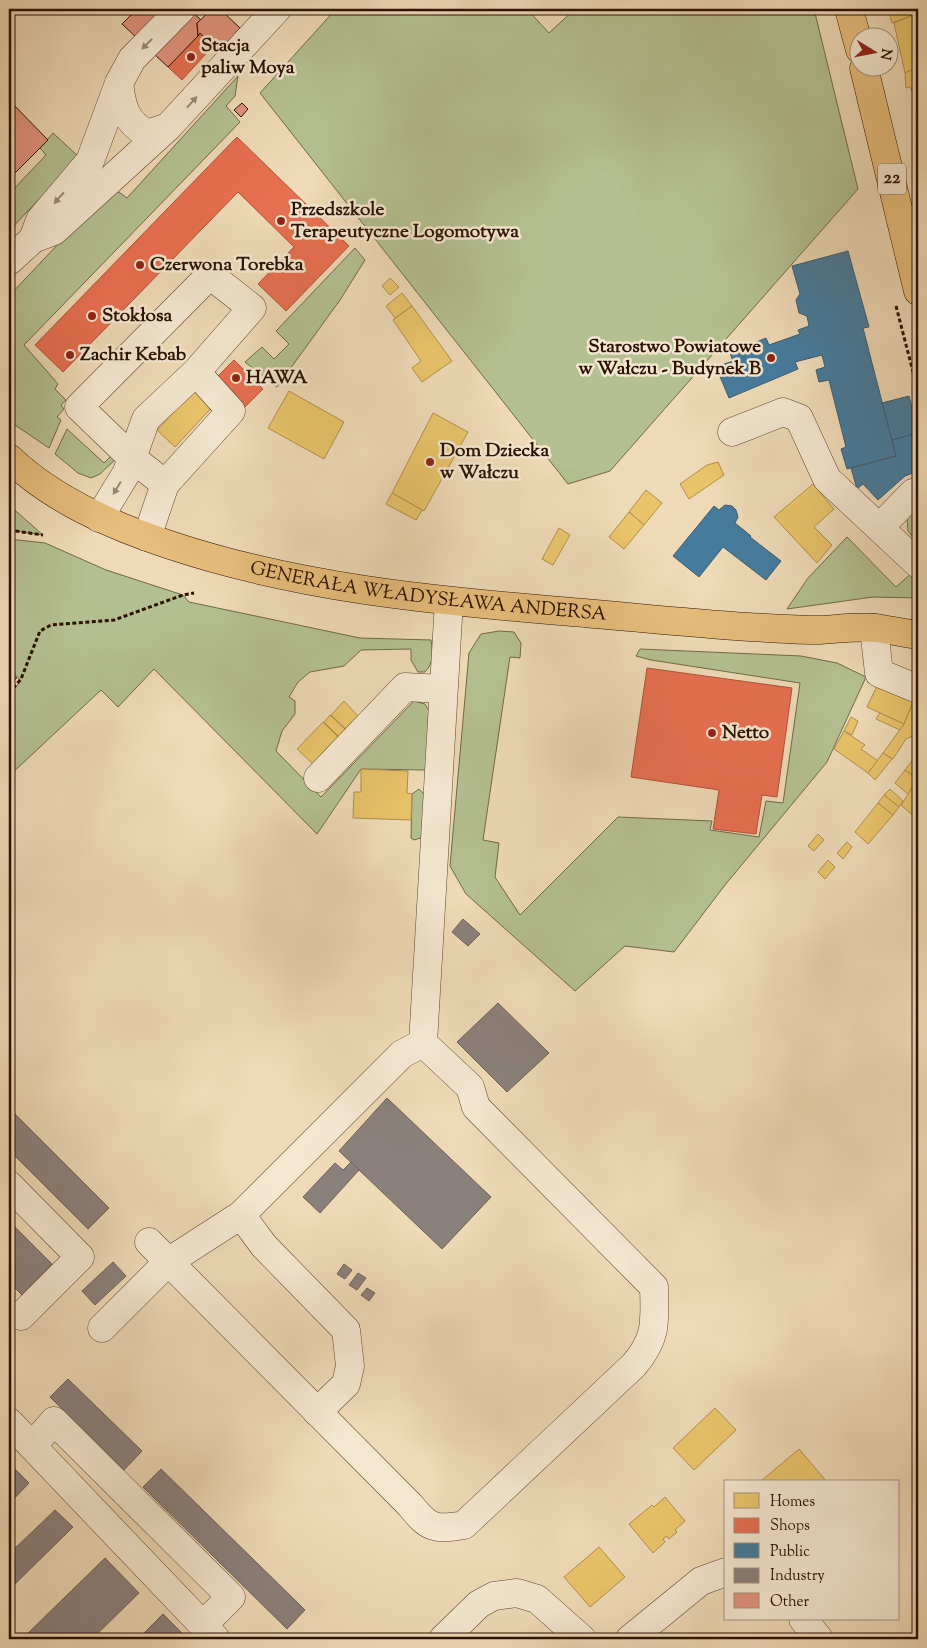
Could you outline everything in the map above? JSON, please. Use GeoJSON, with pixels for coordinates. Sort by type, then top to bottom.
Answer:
{"type":"FeatureCollection","features":[{"type":"Feature","properties":{"kind":"main road"},"geometry":{"type":"LineString","coordinates":[[849,9],[854,28]]}},
{"type":"Feature","properties":{"kind":"main road","name":"22"},"geometry":{"type":"LineString","coordinates":[[866,78],[918,291]]}},
{"type":"Feature","properties":{"kind":"main road","name":"GENERAŁA WŁADYSŁAWA ANDERSA"},"geometry":{"type":"LineString","coordinates":[[9,458],[20,468],[76,506],[99,518],[147,538],[203,556],[295,579],[449,601],[746,627],[817,630],[874,628],[918,635]]}},
{"type":"Feature","properties":{"kind":"main road","name":"GENERAŁA WŁADYSŁAWA ANDERSA"},"geometry":{"type":"LineString","coordinates":[[874,628],[918,615]]}},
{"type":"Feature","properties":{"kind":"street"},"geometry":{"type":"LineString","coordinates":[[33,240],[40,220],[90,161],[119,84],[132,59],[181,9]]}},
{"type":"Feature","properties":{"kind":"street"},"geometry":{"type":"LineString","coordinates":[[9,261],[33,240],[54,232],[168,127],[277,9]]}},
{"type":"Feature","properties":{"kind":"street"},"geometry":{"type":"LineString","coordinates":[[119,84],[122,107],[126,117],[135,127],[147,134],[168,127]]}},
{"type":"Feature","properties":{"kind":"street"},"geometry":{"type":"LineString","coordinates":[[99,518],[127,472],[132,458],[146,419],[196,372],[252,308],[210,275],[79,408],[132,458],[165,484]]}},
{"type":"Feature","properties":{"kind":"street"},"geometry":{"type":"LineString","coordinates":[[147,538],[165,484],[231,411],[196,372]]}},
{"type":"Feature","properties":{"kind":"street"},"geometry":{"type":"LineString","coordinates":[[732,432],[783,412],[799,418],[827,479],[881,526],[918,564]]}},
{"type":"Feature","properties":{"kind":"street"},"geometry":{"type":"LineString","coordinates":[[881,526],[913,493],[918,491]]}},
{"type":"Feature","properties":{"kind":"street"},"geometry":{"type":"LineString","coordinates":[[422,1043],[449,601]]}},
{"type":"Feature","properties":{"kind":"street"},"geometry":{"type":"LineString","coordinates":[[874,628],[879,673],[918,689]]}},
{"type":"Feature","properties":{"kind":"street"},"geometry":{"type":"LineString","coordinates":[[318,778],[405,687],[443,688]]}},
{"type":"Feature","properties":{"kind":"street"},"geometry":{"type":"LineString","coordinates":[[102,1328],[168,1262],[241,1215],[402,1054],[422,1043]]}},
{"type":"Feature","properties":{"kind":"street"},"geometry":{"type":"LineString","coordinates":[[149,1242],[410,1505],[421,1519],[440,1529],[464,1525],[634,1366],[648,1348],[655,1320],[654,1288],[476,1107],[470,1087],[422,1043]]}},
{"type":"Feature","properties":{"kind":"street"},"geometry":{"type":"LineString","coordinates":[[9,1185],[80,1257],[13,1316]]}},
{"type":"Feature","properties":{"kind":"street"},"geometry":{"type":"LineString","coordinates":[[241,1215],[264,1246],[346,1330],[350,1366],[346,1384],[317,1412]]}},
{"type":"Feature","properties":{"kind":"street"},"geometry":{"type":"LineString","coordinates":[[9,1422],[210,1632],[231,1597],[54,1421],[32,1446]]}},
{"type":"Feature","properties":{"kind":"street"},"geometry":{"type":"LineString","coordinates":[[630,1639],[701,1581],[724,1573]]}},
{"type":"Feature","properties":{"kind":"street"},"geometry":{"type":"LineString","coordinates":[[443,1639],[479,1604],[494,1596],[517,1593],[537,1599],[582,1639]]}},
{"type":"Feature","properties":{"kind":"street"},"geometry":{"type":"LineString","coordinates":[[804,1620],[819,1639]]}},
{"type":"Feature","properties":{"kind":"path"},"geometry":{"type":"LineString","coordinates":[[9,530],[43,535]]}},
{"type":"Feature","properties":{"kind":"path"},"geometry":{"type":"LineString","coordinates":[[9,693],[21,679],[40,631],[51,625],[114,620],[183,595],[194,594]]}},
{"type":"Feature","properties":{"kind":"green space"},"geometry":{"type":"Polygon","coordinates":[[[336,9],[527,9],[549,33],[575,9],[814,9],[858,189],[610,471],[568,484],[260,93],[336,9]]]}},
{"type":"Feature","properties":{"kind":"green space"},"geometry":{"type":"Polygon","coordinates":[[[238,76],[235,96],[226,106],[240,122],[24,345],[58,384],[55,389],[66,400],[61,405],[64,409],[57,417],[61,420],[49,448],[9,421],[9,296],[112,187],[127,198],[238,76]]]}},
{"type":"Feature","properties":{"kind":"green space"},"geometry":{"type":"Polygon","coordinates":[[[53,133],[79,157],[10,230],[10,193],[46,155],[40,148],[53,133]]]}},
{"type":"Feature","properties":{"kind":"green space"},"geometry":{"type":"Polygon","coordinates":[[[355,248],[365,260],[340,300],[277,387],[245,362],[262,347],[274,359],[289,344],[276,331],[355,248]]]}},
{"type":"Feature","properties":{"kind":"green space"},"geometry":{"type":"Polygon","coordinates":[[[67,429],[104,463],[116,451],[120,455],[100,474],[91,478],[78,473],[55,454],[67,429]]]}},
{"type":"Feature","properties":{"kind":"green space"},"geometry":{"type":"Polygon","coordinates":[[[9,505],[43,535],[9,530],[9,505]]]}},
{"type":"Feature","properties":{"kind":"green space"},"geometry":{"type":"Polygon","coordinates":[[[918,505],[918,543],[908,531],[907,518],[918,505]]]}},
{"type":"Feature","properties":{"kind":"green space"},"geometry":{"type":"Polygon","coordinates":[[[847,537],[896,587],[914,571],[918,576],[918,598],[873,597],[787,609],[808,578],[847,537]]]}},
{"type":"Feature","properties":{"kind":"green space"},"geometry":{"type":"Polygon","coordinates":[[[9,539],[45,543],[106,570],[183,595],[189,602],[360,638],[431,640],[432,657],[430,665],[425,672],[418,672],[411,660],[411,649],[361,650],[344,666],[310,672],[298,682],[289,697],[295,701],[295,714],[282,731],[276,751],[321,797],[414,701],[425,704],[429,711],[427,770],[361,769],[317,834],[154,669],[118,707],[101,690],[9,776],[9,695],[21,681],[9,668],[9,539]]]}},
{"type":"Feature","properties":{"kind":"green space"},"geometry":{"type":"Polygon","coordinates":[[[499,631],[514,632],[521,643],[520,658],[510,657],[483,840],[499,843],[495,877],[520,915],[618,817],[712,821],[710,830],[759,837],[766,801],[783,803],[800,683],[651,660],[636,656],[640,649],[801,656],[837,663],[866,677],[827,762],[725,885],[674,952],[625,946],[575,991],[466,894],[450,866],[469,653],[481,634],[499,631]]]}},
{"type":"Feature","properties":{"kind":"green space"},"geometry":{"type":"Polygon","coordinates":[[[419,789],[425,795],[424,837],[414,840],[411,838],[412,794],[419,789]]]}},
{"type":"Feature","properties":{"kind":"building: Homes"},"geometry":{"type":"Polygon","coordinates":[[[888,9],[918,9],[918,13],[892,23],[888,9]]]}},
{"type":"Feature","properties":{"kind":"building: Homes"},"geometry":{"type":"Polygon","coordinates":[[[918,13],[918,67],[905,73],[900,50],[900,28],[895,28],[894,23],[918,13]]]}},
{"type":"Feature","properties":{"kind":"building: Homes"},"geometry":{"type":"Polygon","coordinates":[[[918,67],[917,114],[912,103],[916,101],[910,87],[906,88],[905,73],[918,67]]]}},
{"type":"Feature","properties":{"kind":"building: Homes"},"geometry":{"type":"Polygon","coordinates":[[[390,278],[399,287],[390,295],[382,286],[390,278]]]}},
{"type":"Feature","properties":{"kind":"building: Homes"},"geometry":{"type":"Polygon","coordinates":[[[402,293],[412,306],[395,318],[386,306],[402,293]]]}},
{"type":"Feature","properties":{"kind":"building: Homes"},"geometry":{"type":"Polygon","coordinates":[[[412,306],[452,361],[422,382],[412,368],[421,361],[393,320],[412,306]]]}},
{"type":"Feature","properties":{"kind":"building: Homes"},"geometry":{"type":"Polygon","coordinates":[[[198,386],[216,403],[175,447],[157,430],[198,386]]]}},
{"type":"Feature","properties":{"kind":"building: Homes"},"geometry":{"type":"Polygon","coordinates":[[[289,391],[344,422],[324,459],[268,428],[289,391]]]}},
{"type":"Feature","properties":{"kind":"building: Homes","name":"Dom Dziecka w Wałczu"},"geometry":{"type":"Polygon","coordinates":[[[433,413],[468,432],[424,511],[392,493],[433,413]]]}},
{"type":"Feature","properties":{"kind":"building: Homes"},"geometry":{"type":"Polygon","coordinates":[[[718,462],[724,475],[689,499],[680,484],[707,465],[718,462]]]}},
{"type":"Feature","properties":{"kind":"building: Homes"},"geometry":{"type":"Polygon","coordinates":[[[813,484],[834,509],[814,527],[832,545],[817,563],[774,517],[813,484]]]}},
{"type":"Feature","properties":{"kind":"building: Homes"},"geometry":{"type":"Polygon","coordinates":[[[646,490],[662,503],[644,525],[629,512],[646,490]]]}},
{"type":"Feature","properties":{"kind":"building: Homes"},"geometry":{"type":"Polygon","coordinates":[[[392,493],[422,510],[416,520],[386,504],[392,493]]]}},
{"type":"Feature","properties":{"kind":"building: Homes"},"geometry":{"type":"Polygon","coordinates":[[[629,512],[644,525],[624,549],[609,537],[629,512]]]}},
{"type":"Feature","properties":{"kind":"building: Homes"},"geometry":{"type":"Polygon","coordinates":[[[559,528],[570,535],[553,565],[542,559],[559,528]]]}},
{"type":"Feature","properties":{"kind":"building: Homes"},"geometry":{"type":"Polygon","coordinates":[[[878,684],[914,700],[904,724],[867,707],[878,684]]]}},
{"type":"Feature","properties":{"kind":"building: Homes"},"geometry":{"type":"Polygon","coordinates":[[[914,700],[918,702],[918,739],[913,736],[906,739],[893,759],[883,753],[904,724],[914,700]]]}},
{"type":"Feature","properties":{"kind":"building: Homes"},"geometry":{"type":"Polygon","coordinates":[[[344,701],[359,717],[347,730],[331,715],[344,701]]]}},
{"type":"Feature","properties":{"kind":"building: Homes"},"geometry":{"type":"Polygon","coordinates":[[[880,713],[904,724],[900,730],[876,719],[880,713]]]}},
{"type":"Feature","properties":{"kind":"building: Homes"},"geometry":{"type":"Polygon","coordinates":[[[330,715],[346,730],[339,737],[324,722],[330,715]]]}},
{"type":"Feature","properties":{"kind":"building: Homes"},"geometry":{"type":"Polygon","coordinates":[[[851,717],[858,721],[852,735],[844,731],[851,717]]]}},
{"type":"Feature","properties":{"kind":"building: Homes"},"geometry":{"type":"Polygon","coordinates":[[[323,722],[339,738],[313,764],[297,749],[323,722]]]}},
{"type":"Feature","properties":{"kind":"building: Homes"},"geometry":{"type":"Polygon","coordinates":[[[844,731],[865,745],[861,749],[878,761],[868,773],[834,749],[844,731]]]}},
{"type":"Feature","properties":{"kind":"building: Homes"},"geometry":{"type":"Polygon","coordinates":[[[883,753],[892,759],[875,780],[868,773],[883,753]]]}},
{"type":"Feature","properties":{"kind":"building: Homes"},"geometry":{"type":"Polygon","coordinates":[[[918,755],[918,779],[905,770],[918,755]]]}},
{"type":"Feature","properties":{"kind":"building: Homes"},"geometry":{"type":"Polygon","coordinates":[[[361,769],[408,771],[407,793],[412,794],[411,820],[353,818],[354,792],[361,792],[361,769]]]}},
{"type":"Feature","properties":{"kind":"building: Homes"},"geometry":{"type":"Polygon","coordinates":[[[905,770],[918,779],[908,794],[895,783],[905,770]]]}},
{"type":"Feature","properties":{"kind":"building: Homes"},"geometry":{"type":"Polygon","coordinates":[[[918,781],[918,791],[913,787],[918,781]]]}},
{"type":"Feature","properties":{"kind":"building: Homes"},"geometry":{"type":"Polygon","coordinates":[[[913,787],[918,791],[918,820],[901,805],[913,787]]]}},
{"type":"Feature","properties":{"kind":"building: Homes"},"geometry":{"type":"Polygon","coordinates":[[[890,789],[903,801],[899,807],[884,795],[890,789]]]}},
{"type":"Feature","properties":{"kind":"building: Homes"},"geometry":{"type":"Polygon","coordinates":[[[884,795],[899,807],[893,815],[878,803],[884,795]]]}},
{"type":"Feature","properties":{"kind":"building: Homes"},"geometry":{"type":"Polygon","coordinates":[[[878,803],[893,815],[868,844],[855,832],[878,803]]]}},
{"type":"Feature","properties":{"kind":"building: Homes"},"geometry":{"type":"Polygon","coordinates":[[[818,834],[824,840],[814,851],[808,846],[818,834]]]}},
{"type":"Feature","properties":{"kind":"building: Homes"},"geometry":{"type":"Polygon","coordinates":[[[847,842],[852,847],[843,859],[837,853],[847,842]]]}},
{"type":"Feature","properties":{"kind":"building: Homes"},"geometry":{"type":"Polygon","coordinates":[[[828,860],[835,867],[825,879],[818,872],[828,860]]]}},
{"type":"Feature","properties":{"kind":"building: Homes"},"geometry":{"type":"Polygon","coordinates":[[[715,1408],[736,1430],[694,1470],[673,1448],[715,1408]]]}},
{"type":"Feature","properties":{"kind":"building: Homes"},"geometry":{"type":"Polygon","coordinates":[[[799,1449],[825,1480],[762,1480],[799,1449]]]}},
{"type":"Feature","properties":{"kind":"building: Homes"},"geometry":{"type":"Polygon","coordinates":[[[665,1497],[685,1521],[669,1539],[667,1536],[663,1539],[665,1542],[653,1553],[629,1524],[665,1497]]]}},
{"type":"Feature","properties":{"kind":"building: Homes"},"geometry":{"type":"Polygon","coordinates":[[[599,1547],[625,1577],[590,1607],[564,1577],[599,1547]]]}},
{"type":"Feature","properties":{"kind":"building: Shops","name":"Stacja paliw Moya"},"geometry":{"type":"Polygon","coordinates":[[[200,33],[213,46],[182,80],[168,67],[200,33]]]}},
{"type":"Feature","properties":{"kind":"building: Shops","name":"Czerwona Torebka"},"geometry":{"type":"Polygon","coordinates":[[[237,137],[349,246],[286,311],[258,284],[294,247],[238,192],[63,372],[35,345],[237,137]]]}},
{"type":"Feature","properties":{"kind":"building: Shops"},"geometry":{"type":"Polygon","coordinates":[[[234,360],[263,389],[245,407],[217,377],[234,360]]]}},
{"type":"Feature","properties":{"kind":"building: Shops","name":"Netto"},"geometry":{"type":"Polygon","coordinates":[[[647,668],[792,688],[777,797],[762,795],[756,834],[713,829],[719,790],[631,777],[647,668]]]}},
{"type":"Feature","properties":{"kind":"building: Public","name":"Starostwo Powiatowe w Wałczu - Budynek B"},"geometry":{"type":"Polygon","coordinates":[[[848,251],[869,327],[863,328],[896,456],[847,469],[841,449],[846,447],[829,380],[819,382],[816,370],[825,367],[822,355],[795,362],[798,369],[729,398],[716,367],[733,361],[730,353],[766,338],[769,345],[800,334],[798,330],[809,326],[807,316],[799,313],[796,300],[800,294],[792,266],[848,251]]]}},
{"type":"Feature","properties":{"kind":"building: Public"},"geometry":{"type":"Polygon","coordinates":[[[909,396],[918,433],[892,440],[882,403],[909,396]]]}},
{"type":"Feature","properties":{"kind":"building: Public"},"geometry":{"type":"Polygon","coordinates":[[[918,433],[918,471],[905,476],[878,500],[863,484],[857,489],[851,468],[896,456],[892,440],[918,433]]]}},
{"type":"Feature","properties":{"kind":"building: Public"},"geometry":{"type":"Polygon","coordinates":[[[725,505],[732,506],[736,510],[738,517],[735,523],[781,561],[766,580],[723,547],[699,577],[673,556],[714,506],[719,510],[725,505]]]}},
{"type":"Feature","properties":{"kind":"building: Industry"},"geometry":{"type":"Polygon","coordinates":[[[9,670],[17,678],[9,686],[9,670]]]}},
{"type":"Feature","properties":{"kind":"building: Industry"},"geometry":{"type":"Polygon","coordinates":[[[463,919],[480,934],[468,946],[452,932],[463,919]]]}},
{"type":"Feature","properties":{"kind":"building: Industry"},"geometry":{"type":"Polygon","coordinates":[[[498,1003],[549,1053],[507,1092],[457,1042],[498,1003]]]}},
{"type":"Feature","properties":{"kind":"building: Industry"},"geometry":{"type":"Polygon","coordinates":[[[387,1098],[491,1197],[442,1249],[339,1151],[387,1098]]]}},
{"type":"Feature","properties":{"kind":"building: Industry"},"geometry":{"type":"Polygon","coordinates":[[[9,1108],[109,1208],[88,1229],[9,1150],[9,1108]]]}},
{"type":"Feature","properties":{"kind":"building: Industry"},"geometry":{"type":"Polygon","coordinates":[[[351,1162],[359,1170],[320,1213],[303,1197],[335,1163],[343,1170],[351,1162]]]}},
{"type":"Feature","properties":{"kind":"building: Industry"},"geometry":{"type":"Polygon","coordinates":[[[9,1221],[52,1264],[22,1295],[9,1282],[9,1221]]]}},
{"type":"Feature","properties":{"kind":"building: Industry"},"geometry":{"type":"Polygon","coordinates":[[[113,1262],[126,1276],[95,1305],[82,1291],[113,1262]]]}},
{"type":"Feature","properties":{"kind":"building: Industry"},"geometry":{"type":"Polygon","coordinates":[[[344,1264],[352,1270],[345,1279],[337,1274],[344,1264]]]}},
{"type":"Feature","properties":{"kind":"building: Industry"},"geometry":{"type":"Polygon","coordinates":[[[358,1273],[366,1278],[357,1290],[349,1285],[358,1273]]]}},
{"type":"Feature","properties":{"kind":"building: Industry"},"geometry":{"type":"Polygon","coordinates":[[[367,1288],[375,1293],[369,1301],[361,1295],[367,1288]]]}},
{"type":"Feature","properties":{"kind":"building: Industry"},"geometry":{"type":"Polygon","coordinates":[[[68,1379],[142,1451],[124,1470],[50,1397],[68,1379]]]}},
{"type":"Feature","properties":{"kind":"building: Industry"},"geometry":{"type":"Polygon","coordinates":[[[9,1463],[29,1483],[9,1504],[9,1463]]]}},
{"type":"Feature","properties":{"kind":"building: Industry"},"geometry":{"type":"Polygon","coordinates":[[[161,1469],[305,1610],[287,1629],[143,1487],[161,1469]]]}},
{"type":"Feature","properties":{"kind":"building: Industry"},"geometry":{"type":"Polygon","coordinates":[[[55,1510],[73,1527],[9,1590],[9,1554],[55,1510]]]}},
{"type":"Feature","properties":{"kind":"building: Industry"},"geometry":{"type":"Polygon","coordinates":[[[105,1558],[139,1593],[92,1639],[22,1639],[105,1558]]]}},
{"type":"Feature","properties":{"kind":"building: Industry"},"geometry":{"type":"Polygon","coordinates":[[[163,1614],[188,1639],[138,1639],[163,1614]]]}},
{"type":"Feature","properties":{"kind":"building: Other"},"geometry":{"type":"Polygon","coordinates":[[[137,9],[189,9],[201,20],[197,23],[198,36],[168,67],[122,24],[137,9]]]}},
{"type":"Feature","properties":{"kind":"building: Other"},"geometry":{"type":"Polygon","coordinates":[[[221,10],[241,29],[218,53],[200,33],[198,36],[197,23],[210,11],[221,10]]]}},
{"type":"Feature","properties":{"kind":"building: Other"},"geometry":{"type":"Polygon","coordinates":[[[9,100],[48,140],[9,179],[9,100]]]}},
{"type":"Feature","properties":{"kind":"building: Other"},"geometry":{"type":"Polygon","coordinates":[[[242,103],[248,109],[241,117],[234,110],[242,103]]]}},
{"type":"Feature","properties":{"kind":"place","name":"Stacja paliw Moya"},"geometry":{"type":"Point","coordinates":[191,57]}},
{"type":"Feature","properties":{"kind":"place","name":"Przedszkole Terapeutyczne Logomotywa"},"geometry":{"type":"Point","coordinates":[281,221]}},
{"type":"Feature","properties":{"kind":"place","name":"Czerwona Torebka"},"geometry":{"type":"Point","coordinates":[140,265]}},
{"type":"Feature","properties":{"kind":"place","name":"Stokłosa"},"geometry":{"type":"Point","coordinates":[92,316]}},
{"type":"Feature","properties":{"kind":"place","name":"Zachir Kebab"},"geometry":{"type":"Point","coordinates":[70,355]}},
{"type":"Feature","properties":{"kind":"place","name":"Starostwo Powiatowe w Wałczu - Budynek B"},"geometry":{"type":"Point","coordinates":[771,358]}},
{"type":"Feature","properties":{"kind":"place","name":"HAWA"},"geometry":{"type":"Point","coordinates":[236,378]}},
{"type":"Feature","properties":{"kind":"place","name":"Dom Dziecka w Wałczu"},"geometry":{"type":"Point","coordinates":[430,462]}},
{"type":"Feature","properties":{"kind":"place","name":"Netto"},"geometry":{"type":"Point","coordinates":[712,733]}}]}
